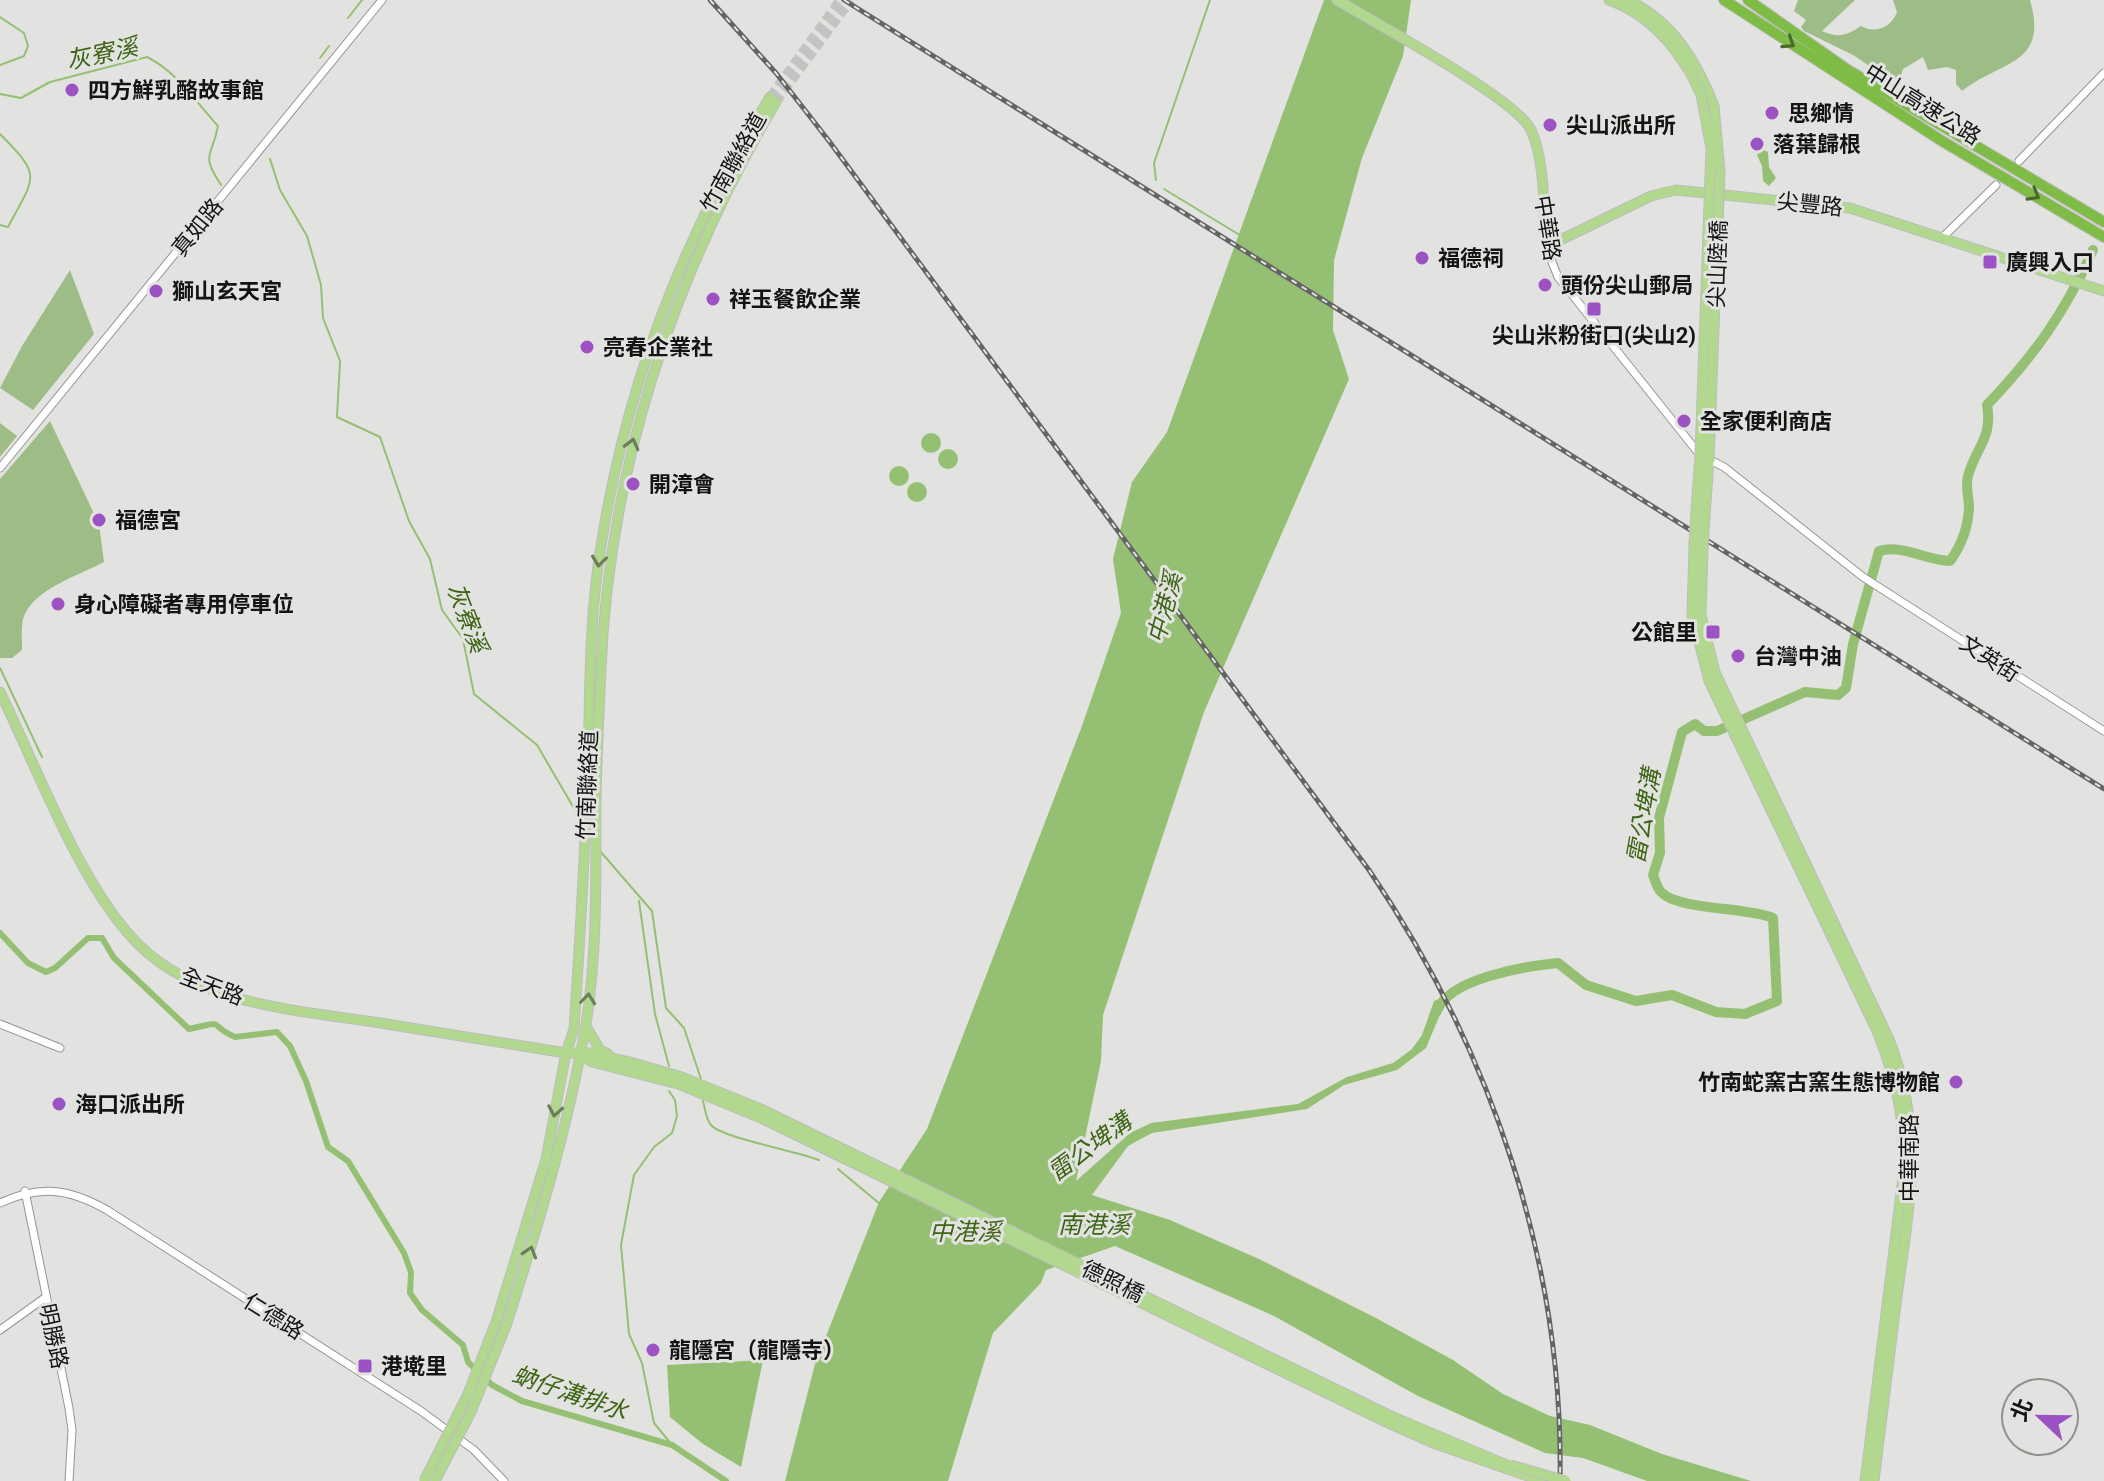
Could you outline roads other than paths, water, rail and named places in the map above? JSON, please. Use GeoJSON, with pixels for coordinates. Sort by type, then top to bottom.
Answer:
{"type":"FeatureCollection","features":[{"type":"Feature","properties":{"kind":"highway","name":"中山高速公路"},"geometry":{"type":"LineString","coordinates":[[1724,0],[1942,141],[2104,237]]}},
{"type":"Feature","properties":{"kind":"highway","name":"中山高速公路"},"geometry":{"type":"LineString","coordinates":[[1748,0],[1848,70],[2104,222]]}},
{"type":"Feature","properties":{"kind":"main road","name":"中華路"},"geometry":{"type":"LineString","coordinates":[[1337,0],[1516,109],[1531,131],[1546,247]]}},
{"type":"Feature","properties":{"kind":"main road"},"geometry":{"type":"LineString","coordinates":[[1609,0],[1653,26],[1696,72]]}},
{"type":"Feature","properties":{"kind":"main road"},"geometry":{"type":"LineString","coordinates":[[1628,0],[1663,24],[1696,72]]}},
{"type":"Feature","properties":{"kind":"main road","name":"尖山陸橋"},"geometry":{"type":"LineString","coordinates":[[1696,72],[1711,148],[1705,458]]}},
{"type":"Feature","properties":{"kind":"main road","name":"竹南聯絡道"},"geometry":{"type":"LineString","coordinates":[[424,1481],[501,1324],[546,1159],[566,1053],[574,1029],[591,799],[596,581],[618,452],[649,342],[686,253],[728,167],[773,100]]}},
{"type":"Feature","properties":{"kind":"main road","name":"尖豐路"},"geometry":{"type":"LineString","coordinates":[[1546,247],[1651,196],[1676,190],[1850,208],[1944,236],[2104,291]]}},
{"type":"Feature","properties":{"kind":"main road","name":"中華南路"},"geometry":{"type":"LineString","coordinates":[[1705,458],[1692,615],[1721,697],[1830,924],[1901,1086],[1905,1146],[1904,1210],[1870,1479]]}},
{"type":"Feature","properties":{"kind":"main road","name":"全天路"},"geometry":{"type":"LineString","coordinates":[[0,692],[69,838],[109,909],[141,947],[186,979],[252,1002],[630,1066]]}},
{"type":"Feature","properties":{"kind":"main road","name":"竹南聯絡道"},"geometry":{"type":"LineString","coordinates":[[435,1481],[471,1412],[556,1166],[586,1024],[596,868],[591,799]]}},
{"type":"Feature","properties":{"kind":"main road"},"geometry":{"type":"LineString","coordinates":[[586,1024],[600,1050],[630,1066]]}},
{"type":"Feature","properties":{"kind":"main road","name":"德照橋"},"geometry":{"type":"LineString","coordinates":[[630,1066],[682,1077],[761,1109],[1391,1416],[1542,1481]]}},
{"type":"Feature","properties":{"kind":"main road"},"geometry":{"type":"LineString","coordinates":[[1507,1467],[1526,1481]]}},
{"type":"Feature","properties":{"kind":"main road"},"geometry":{"type":"LineString","coordinates":[[1507,1467],[1566,1481]]}},
{"type":"Feature","properties":{"kind":"main road","name":"德照橋"},"geometry":{"type":"LineString","coordinates":[[1507,1467],[1551,1481]]}},
{"type":"Feature","properties":{"kind":"street","name":"真如路"},"geometry":{"type":"LineString","coordinates":[[0,468],[382,0]]}},
{"type":"Feature","properties":{"kind":"street"},"geometry":{"type":"LineString","coordinates":[[2019,161],[2104,73]]}},
{"type":"Feature","properties":{"kind":"street"},"geometry":{"type":"LineString","coordinates":[[1944,236],[1996,185]]}},
{"type":"Feature","properties":{"kind":"street","name":"中華路"},"geometry":{"type":"LineString","coordinates":[[1546,247],[1558,277],[1705,458]]}},
{"type":"Feature","properties":{"kind":"street","name":"文英街"},"geometry":{"type":"LineString","coordinates":[[1705,458],[1724,467],[1876,586],[2104,731]]}},
{"type":"Feature","properties":{"kind":"street"},"geometry":{"type":"LineString","coordinates":[[0,1024],[60,1048]]}},
{"type":"Feature","properties":{"kind":"street"},"geometry":{"type":"LineString","coordinates":[[0,1203],[25,1191]]}},
{"type":"Feature","properties":{"kind":"street","name":"明勝路"},"geometry":{"type":"LineString","coordinates":[[25,1191],[72,1430],[69,1481]]}},
{"type":"Feature","properties":{"kind":"street","name":"仁德路"},"geometry":{"type":"LineString","coordinates":[[25,1191],[71,1194],[107,1210],[421,1411],[474,1450],[504,1481]]}},
{"type":"Feature","properties":{"kind":"street"},"geometry":{"type":"LineString","coordinates":[[0,1330],[46,1297]]}},
{"type":"Feature","properties":{"kind":"water","name":"中港溪"},"geometry":{"type":"Polygon","coordinates":[[[1324,0],[1411,0],[1403,56],[1362,158],[1334,260],[1333,330],[1349,379],[1204,712],[1103,1015],[1101,1061],[1076,1181],[1130,1133],[1151,1123],[1298,1104],[1347,1077],[1393,1063],[1412,1049],[1422,1035],[1434,1001],[1442,998],[1444,1005],[1426,1048],[1397,1070],[1344,1085],[1307,1109],[1152,1133],[1128,1146],[1092,1195],[1170,1220],[1259,1259],[1376,1318],[1453,1360],[1503,1394],[1550,1416],[1590,1425],[1662,1454],[1751,1481],[1647,1481],[1583,1458],[1545,1453],[1418,1396],[1274,1316],[1115,1246],[1046,1270],[1041,1283],[993,1333],[948,1481],[785,1481],[815,1364],[879,1202],[927,1129],[1082,726],[1121,613],[1113,559],[1132,482],[1167,432],[1324,0]]]}},
{"type":"Feature","properties":{"kind":"water"},"geometry":{"type":"Polygon","coordinates":[[[1762,149],[1768,152],[1769,167],[1776,178],[1769,186],[1763,181],[1757,155],[1762,149]]]}},
{"type":"Feature","properties":{"kind":"water"},"geometry":{"type":"Polygon","coordinates":[[[931,433],[938,436],[941,443],[938,450],[931,453],[924,450],[921,443],[924,436],[931,433]]]}},
{"type":"Feature","properties":{"kind":"water"},"geometry":{"type":"Polygon","coordinates":[[[948,449],[955,452],[958,459],[955,466],[948,469],[941,466],[938,459],[941,452],[948,449]]]}},
{"type":"Feature","properties":{"kind":"water"},"geometry":{"type":"Polygon","coordinates":[[[899,466],[906,469],[909,476],[906,483],[899,486],[892,483],[889,476],[892,469],[899,466]]]}},
{"type":"Feature","properties":{"kind":"water"},"geometry":{"type":"Polygon","coordinates":[[[917,482],[924,485],[927,492],[924,499],[917,502],[910,499],[907,492],[910,485],[917,482]]]}},
{"type":"Feature","properties":{"kind":"water"},"geometry":{"type":"Polygon","coordinates":[[[763,1360],[741,1467],[703,1444],[670,1417],[667,1365],[763,1360]]]}},
{"type":"Feature","properties":{"kind":"waterway"},"geometry":{"type":"LineString","coordinates":[[348,18],[362,0]]}},
{"type":"Feature","properties":{"kind":"waterway"},"geometry":{"type":"LineString","coordinates":[[1156,180],[1154,163],[1210,0]]}},
{"type":"Feature","properties":{"kind":"waterway"},"geometry":{"type":"LineString","coordinates":[[0,17],[24,33],[28,46],[24,56],[0,65]]}},
{"type":"Feature","properties":{"kind":"waterway"},"geometry":{"type":"LineString","coordinates":[[320,58],[329,46]]}},
{"type":"Feature","properties":{"kind":"waterway","name":"灰寮溪"},"geometry":{"type":"LineString","coordinates":[[0,94],[21,98],[50,82],[147,57],[176,79],[218,126],[209,161],[221,185]]}},
{"type":"Feature","properties":{"kind":"waterway"},"geometry":{"type":"LineString","coordinates":[[0,134],[23,160],[30,178],[8,227],[0,225]]}},
{"type":"Feature","properties":{"kind":"waterway","name":"灰寮溪"},"geometry":{"type":"LineString","coordinates":[[270,159],[280,190],[307,236],[321,285],[323,318],[340,361],[337,417],[380,437],[409,521],[430,559],[442,610],[463,639],[474,694],[537,745],[582,822]]}},
{"type":"Feature","properties":{"kind":"waterway"},"geometry":{"type":"LineString","coordinates":[[1164,189],[1238,234]]}},
{"type":"Feature","properties":{"kind":"waterway","name":"雷公埤溝"},"geometry":{"type":"LineString","coordinates":[[1437,1011],[1444,1000],[1472,982],[1509,971],[1558,963],[1586,985],[1636,1001],[1672,995],[1716,1012],[1745,1014],[1777,1001],[1773,918],[1669,898],[1660,890],[1653,875],[1660,853],[1659,818],[1682,732],[1695,724],[1704,731],[1717,731],[1805,692],[1838,695],[1846,688],[1853,644],[1879,551],[1896,549],[1950,561],[1961,543],[1967,522],[1967,480],[1986,434],[1987,405],[2048,332],[2093,250]]}},
{"type":"Feature","properties":{"kind":"waterway"},"geometry":{"type":"LineString","coordinates":[[0,668],[42,757]]}},
{"type":"Feature","properties":{"kind":"waterway","name":"灰寮溪"},"geometry":{"type":"LineString","coordinates":[[600,851],[652,911],[666,1008],[684,1028],[701,1079]]}},
{"type":"Feature","properties":{"kind":"waterway"},"geometry":{"type":"LineString","coordinates":[[639,901],[655,1014],[669,1066]]}},
{"type":"Feature","properties":{"kind":"waterway","name":"蚋仔溝排水"},"geometry":{"type":"LineString","coordinates":[[0,933],[28,963],[46,972],[55,968],[88,938],[102,938],[114,958],[189,1029],[216,1024],[235,1037],[277,1032],[290,1046],[306,1081],[328,1147],[348,1161],[404,1253],[411,1272],[410,1293],[422,1310],[463,1345],[468,1362],[492,1385],[522,1401],[672,1445],[726,1481]]}},
{"type":"Feature","properties":{"kind":"waterway"},"geometry":{"type":"LineString","coordinates":[[669,1091],[675,1100],[677,1116],[672,1133],[654,1147],[634,1175],[621,1245],[629,1334],[642,1363],[654,1423],[672,1445]]}},
{"type":"Feature","properties":{"kind":"waterway","name":"灰寮溪"},"geometry":{"type":"LineString","coordinates":[[703,1101],[709,1123],[718,1130],[819,1160]]}},
{"type":"Feature","properties":{"kind":"waterway","name":"灰寮溪"},"geometry":{"type":"LineString","coordinates":[[838,1169],[880,1204]]}},
{"type":"Feature","properties":{"kind":"tunnel"},"geometry":{"type":"LineString","coordinates":[[770,97],[840,0]]}},
{"type":"Feature","properties":{"kind":"tunnel"},"geometry":{"type":"LineString","coordinates":[[776,102],[851,0]]}},
{"type":"Feature","properties":{"kind":"railway"},"geometry":{"type":"LineString","coordinates":[[710,0],[776,73],[829,141],[1369,870],[1412,939],[1451,1011],[1484,1085],[1512,1161],[1533,1239],[1549,1318],[1558,1399],[1560,1481]]}},
{"type":"Feature","properties":{"kind":"railway"},"geometry":{"type":"LineString","coordinates":[[844,0],[2104,789]]}},
{"type":"Feature","properties":{"kind":"place","name":"四方鮮乳酪故事館"},"geometry":{"type":"Point","coordinates":[72,90]}},
{"type":"Feature","properties":{"kind":"place","name":"思鄉情"},"geometry":{"type":"Point","coordinates":[1772,113]}},
{"type":"Feature","properties":{"kind":"place","name":"尖山派出所"},"geometry":{"type":"Point","coordinates":[1550,125]}},
{"type":"Feature","properties":{"kind":"place","name":"落葉歸根"},"geometry":{"type":"Point","coordinates":[1757,144]}},
{"type":"Feature","properties":{"kind":"place","name":"福德祠"},"geometry":{"type":"Point","coordinates":[1422,258]}},
{"type":"Feature","properties":{"kind":"place","name":"廣興入口"},"geometry":{"type":"Point","coordinates":[1990,262]}},
{"type":"Feature","properties":{"kind":"place","name":"頭份尖山郵局"},"geometry":{"type":"Point","coordinates":[1545,285]}},
{"type":"Feature","properties":{"kind":"place","name":"獅山玄天宮"},"geometry":{"type":"Point","coordinates":[156,291]}},
{"type":"Feature","properties":{"kind":"place","name":"祥玉餐飲企業"},"geometry":{"type":"Point","coordinates":[713,299]}},
{"type":"Feature","properties":{"kind":"place","name":"尖山米粉街口(尖山2)"},"geometry":{"type":"Point","coordinates":[1594,309]}},
{"type":"Feature","properties":{"kind":"place","name":"亮春企業社"},"geometry":{"type":"Point","coordinates":[587,347]}},
{"type":"Feature","properties":{"kind":"place","name":"全家便利商店"},"geometry":{"type":"Point","coordinates":[1684,421]}},
{"type":"Feature","properties":{"kind":"place","name":"開漳會"},"geometry":{"type":"Point","coordinates":[633,484]}},
{"type":"Feature","properties":{"kind":"place","name":"福德宮"},"geometry":{"type":"Point","coordinates":[99,520]}},
{"type":"Feature","properties":{"kind":"place","name":"身心障礙者專用停車位"},"geometry":{"type":"Point","coordinates":[58,604]}},
{"type":"Feature","properties":{"kind":"place","name":"公館里"},"geometry":{"type":"Point","coordinates":[1713,632]}},
{"type":"Feature","properties":{"kind":"place","name":"台灣中油"},"geometry":{"type":"Point","coordinates":[1738,656]}},
{"type":"Feature","properties":{"kind":"place","name":"竹南蛇窯古窯生態博物館"},"geometry":{"type":"Point","coordinates":[1956,1082]}},
{"type":"Feature","properties":{"kind":"place","name":"海口派出所"},"geometry":{"type":"Point","coordinates":[59,1104]}},
{"type":"Feature","properties":{"kind":"place","name":"龍隱宮（龍隱寺）"},"geometry":{"type":"Point","coordinates":[653,1350]}},
{"type":"Feature","properties":{"kind":"place","name":"港墘里"},"geometry":{"type":"Point","coordinates":[365,1366]}},
{"type":"Feature","properties":{"kind":"water label","name":"南港溪"},"geometry":{"type":"Point","coordinates":[1094,1225]}}]}
